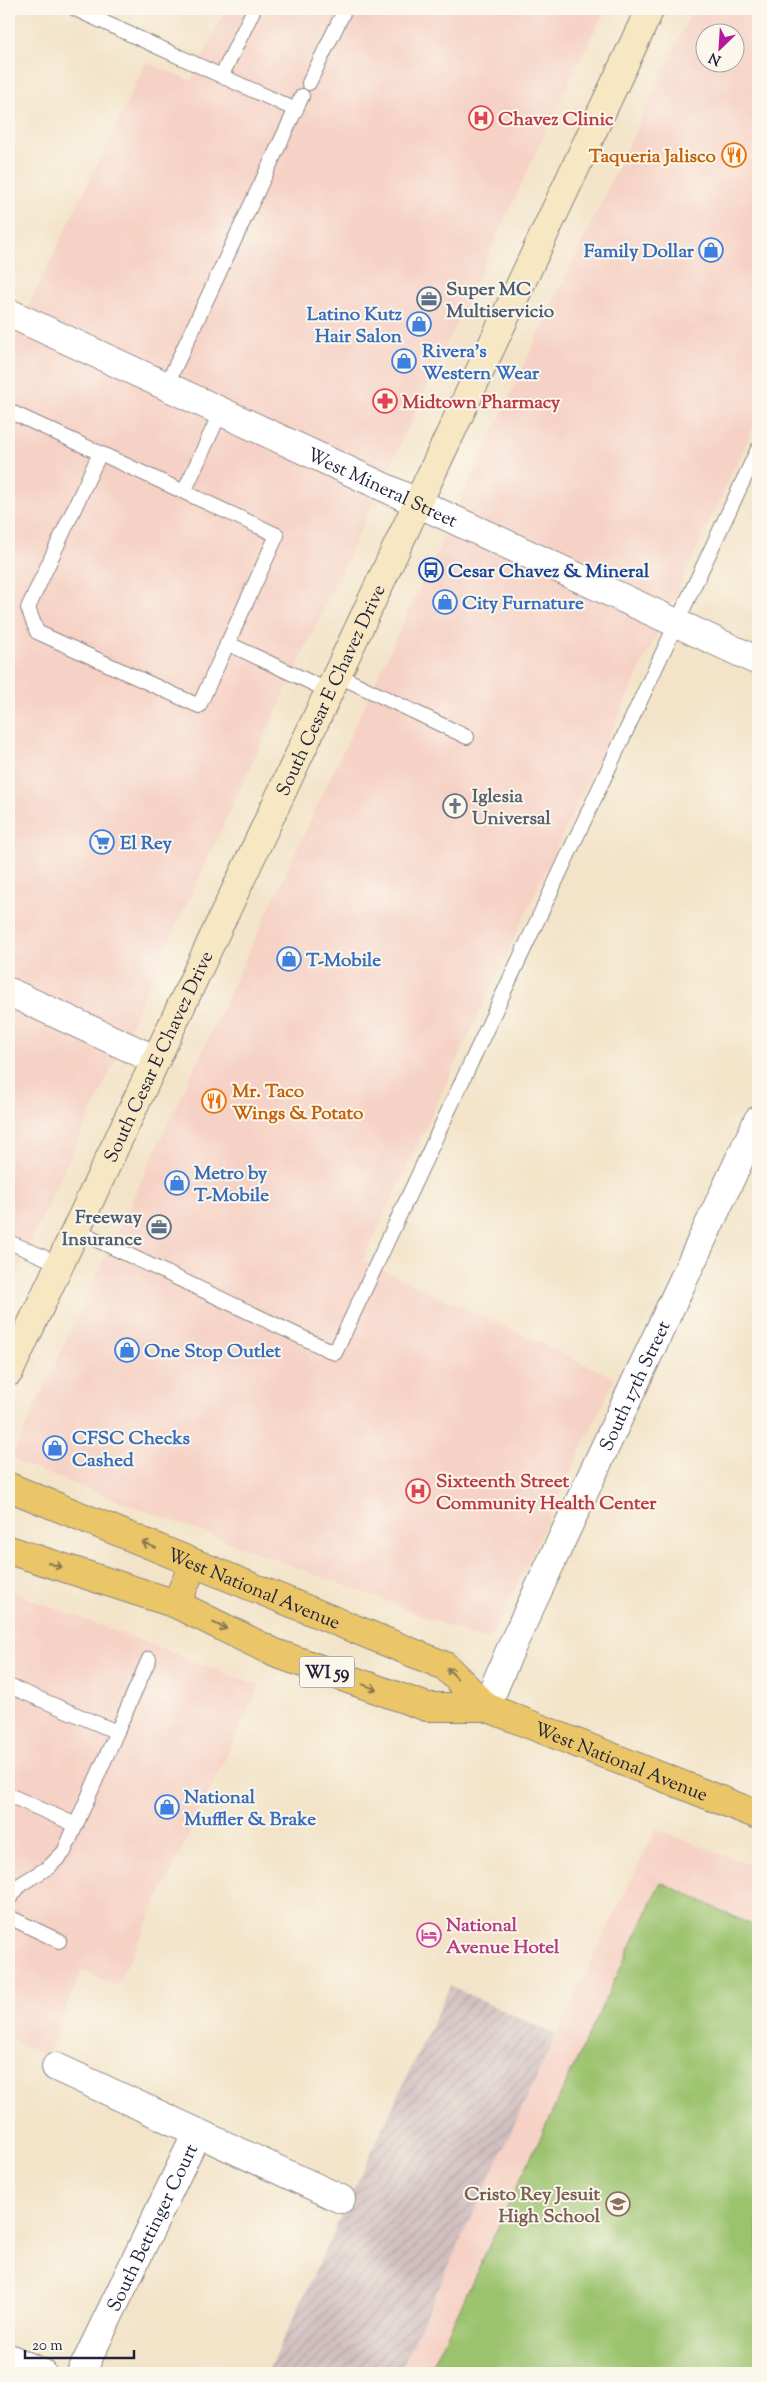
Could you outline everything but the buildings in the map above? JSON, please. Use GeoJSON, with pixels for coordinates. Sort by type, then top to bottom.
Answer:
{"type":"FeatureCollection","features":[{"type":"Feature","properties":{"kind":"main road","name":"South Cesar E Chavez Drive"},"geometry":{"type":"LineString","coordinates":[[9,1372],[650,9]]}},
{"type":"Feature","properties":{"kind":"main road","name":"West National Avenue"},"geometry":{"type":"LineString","coordinates":[[9,1487],[445,1666],[486,1708]]}},
{"type":"Feature","properties":{"kind":"main road","name":"West National Avenue"},"geometry":{"type":"LineString","coordinates":[[9,1550],[176,1604],[275,1653],[427,1707],[486,1708],[758,1815]]}},
{"type":"Feature","properties":{"kind":"main road"},"geometry":{"type":"LineString","coordinates":[[176,1604],[194,1563]]}},
{"type":"Feature","properties":{"kind":"street","name":"West Mineral Street"},"geometry":{"type":"LineString","coordinates":[[9,313],[758,661]]}},
{"type":"Feature","properties":{"kind":"street"},"geometry":{"type":"LineString","coordinates":[[9,992],[156,1060]]}},
{"type":"Feature","properties":{"kind":"street","name":"South 17th Street"},"geometry":{"type":"LineString","coordinates":[[486,1708],[511,1648],[758,1120]]}},
{"type":"Feature","properties":{"kind":"street","name":"South Bettinger Court"},"geometry":{"type":"LineString","coordinates":[[56,2067],[341,2199]]}},
{"type":"Feature","properties":{"kind":"street","name":"South Bettinger Court"},"geometry":{"type":"LineString","coordinates":[[81,2373],[197,2133]]}},
{"type":"Feature","properties":{"kind":"lane"},"geometry":{"type":"LineString","coordinates":[[75,9],[296,110]]}},
{"type":"Feature","properties":{"kind":"lane"},"geometry":{"type":"LineString","coordinates":[[222,75],[254,9]]}},
{"type":"Feature","properties":{"kind":"lane"},"geometry":{"type":"LineString","coordinates":[[309,83],[344,9]]}},
{"type":"Feature","properties":{"kind":"lane"},"geometry":{"type":"LineString","coordinates":[[166,386],[302,96]]}},
{"type":"Feature","properties":{"kind":"lane"},"geometry":{"type":"LineString","coordinates":[[184,492],[221,411]]}},
{"type":"Feature","properties":{"kind":"lane"},"geometry":{"type":"LineString","coordinates":[[9,412],[100,453],[277,535],[199,706],[37,632],[28,608],[100,453]]}},
{"type":"Feature","properties":{"kind":"lane"},"geometry":{"type":"LineString","coordinates":[[76,1230],[335,1353],[758,449]]}},
{"type":"Feature","properties":{"kind":"lane"},"geometry":{"type":"LineString","coordinates":[[227,644],[333,683],[467,737]]}},
{"type":"Feature","properties":{"kind":"lane"},"geometry":{"type":"LineString","coordinates":[[9,1242],[60,1264]]}},
{"type":"Feature","properties":{"kind":"lane"},"geometry":{"type":"LineString","coordinates":[[9,1898],[21,1884],[49,1867],[64,1852],[149,1659]]}},
{"type":"Feature","properties":{"kind":"lane"},"geometry":{"type":"LineString","coordinates":[[9,1686],[117,1732]]}},
{"type":"Feature","properties":{"kind":"lane"},"geometry":{"type":"LineString","coordinates":[[9,1795],[76,1825]]}},
{"type":"Feature","properties":{"kind":"lane"},"geometry":{"type":"LineString","coordinates":[[9,1917],[59,1941]]}},
{"type":"Feature","properties":{"kind":"shaded area"},"geometry":{"type":"Polygon","coordinates":[[[226,9],[605,9],[568,84],[9,1287],[9,348],[146,62],[191,81],[226,9]]]}},
{"type":"Feature","properties":{"kind":"shaded area"},"geometry":{"type":"Polygon","coordinates":[[[693,9],[758,9],[758,418],[363,1261],[615,1378],[494,1633],[487,1639],[477,1638],[399,1606],[32,1468],[18,1462],[13,1454],[693,9]]]}},
{"type":"Feature","properties":{"kind":"shaded area"},"geometry":{"type":"Polygon","coordinates":[[[9,1591],[258,1685],[255,1696],[117,1986],[83,1970],[68,2002],[47,2057],[9,2038],[9,1591]]]}},
{"type":"Feature","properties":{"kind":"shaded area","name":"Cristo Rey Jesuit High School"},"geometry":{"type":"Polygon","coordinates":[[[656,1829],[758,1868],[758,2373],[399,2373],[556,2035],[656,1829]]]}},
{"type":"Feature","properties":{"kind":"shaded area"},"geometry":{"type":"Polygon","coordinates":[[[450,1986],[556,2035],[399,2373],[267,2373],[450,1986]]]}},
{"type":"Feature","properties":{"kind":"green space","name":"Cristo Rey Jesuit High School"},"geometry":{"type":"Polygon","coordinates":[[[661,1882],[758,1928],[758,2373],[429,2373],[661,1882]]]}},
{"type":"Feature","properties":{"kind":"place","name":"Chavez Clinic"},"geometry":{"type":"Point","coordinates":[481,118]}},
{"type":"Feature","properties":{"kind":"place","name":"Taqueria Jalisco"},"geometry":{"type":"Point","coordinates":[734,155]}},
{"type":"Feature","properties":{"kind":"place","name":"Family Dollar"},"geometry":{"type":"Point","coordinates":[711,250]}},
{"type":"Feature","properties":{"kind":"place","name":"Super MC Multiservicio"},"geometry":{"type":"Point","coordinates":[429,299]}},
{"type":"Feature","properties":{"kind":"place","name":"Latino Kutz Hair Salon"},"geometry":{"type":"Point","coordinates":[419,324]}},
{"type":"Feature","properties":{"kind":"place","name":"Rivera's Western Wear"},"geometry":{"type":"Point","coordinates":[404,361]}},
{"type":"Feature","properties":{"kind":"place","name":"Midtown Pharmacy"},"geometry":{"type":"Point","coordinates":[385,401]}},
{"type":"Feature","properties":{"kind":"place","name":"Cesar Chavez & Mineral"},"geometry":{"type":"Point","coordinates":[431,570]}},
{"type":"Feature","properties":{"kind":"place","name":"City Furnature"},"geometry":{"type":"Point","coordinates":[445,602]}},
{"type":"Feature","properties":{"kind":"place","name":"Iglesia Universal"},"geometry":{"type":"Point","coordinates":[455,806]}},
{"type":"Feature","properties":{"kind":"place","name":"El Rey"},"geometry":{"type":"Point","coordinates":[102,842]}},
{"type":"Feature","properties":{"kind":"place","name":"T-Mobile"},"geometry":{"type":"Point","coordinates":[289,959]}},
{"type":"Feature","properties":{"kind":"place","name":"Mr. Taco Wings & Potato"},"geometry":{"type":"Point","coordinates":[214,1101]}},
{"type":"Feature","properties":{"kind":"place","name":"Metro by T-Mobile"},"geometry":{"type":"Point","coordinates":[177,1183]}},
{"type":"Feature","properties":{"kind":"place","name":"Freeway Insurance"},"geometry":{"type":"Point","coordinates":[159,1227]}},
{"type":"Feature","properties":{"kind":"place","name":"One Stop Outlet"},"geometry":{"type":"Point","coordinates":[127,1350]}},
{"type":"Feature","properties":{"kind":"place","name":"CFSC Checks Cashed"},"geometry":{"type":"Point","coordinates":[55,1448]}},
{"type":"Feature","properties":{"kind":"place","name":"Sixteenth Street Community Health Center"},"geometry":{"type":"Point","coordinates":[418,1491]}},
{"type":"Feature","properties":{"kind":"place","name":"National Muffler & Brake"},"geometry":{"type":"Point","coordinates":[167,1807]}},
{"type":"Feature","properties":{"kind":"place","name":"National Avenue Hotel"},"geometry":{"type":"Point","coordinates":[429,1935]}},
{"type":"Feature","properties":{"kind":"place","name":"Cristo Rey Jesuit High School"},"geometry":{"type":"Point","coordinates":[618,2204]}}]}
